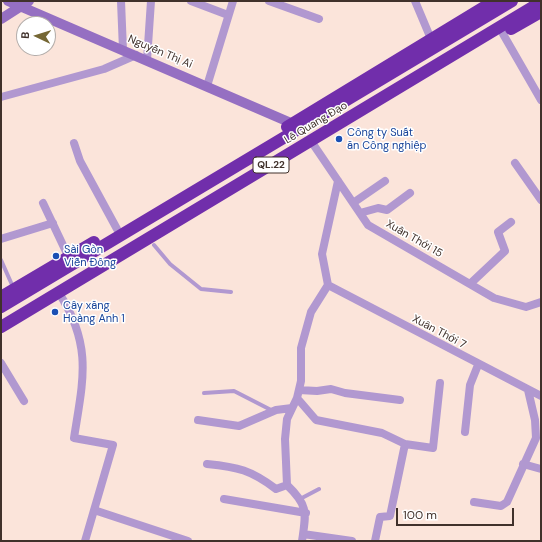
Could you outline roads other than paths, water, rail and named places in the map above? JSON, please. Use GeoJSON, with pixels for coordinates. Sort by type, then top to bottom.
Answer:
{"type":"FeatureCollection","features":[{"type":"Feature","properties":{"kind":"highway","name":"Lê Quang Đạo"},"geometry":{"type":"LineString","coordinates":[[1,307],[117,229],[297,126],[431,38],[494,1]]}},
{"type":"Feature","properties":{"kind":"highway","name":"Lê Quang Đạo"},"geometry":{"type":"LineString","coordinates":[[1,297],[70,260],[512,1]]}},
{"type":"Feature","properties":{"kind":"highway","name":"Lê Quang Đạo"},"geometry":{"type":"LineString","coordinates":[[1,327],[62,297],[154,245],[541,2]]}},
{"type":"Feature","properties":{"kind":"highway","name":"Lê Quang Đạo"},"geometry":{"type":"LineString","coordinates":[[1,336],[62,297],[313,144],[541,12]]}},
{"type":"Feature","properties":{"kind":"street","name":"Nguyễn Thị Ai"},"geometry":{"type":"LineString","coordinates":[[8,1],[25,4],[124,50],[297,126]]}},
{"type":"Feature","properties":{"kind":"street"},"geometry":{"type":"LineString","coordinates":[[121,1],[124,50]]}},
{"type":"Feature","properties":{"kind":"street"},"geometry":{"type":"LineString","coordinates":[[147,60],[151,1]]}},
{"type":"Feature","properties":{"kind":"street"},"geometry":{"type":"LineString","coordinates":[[191,1],[228,15]]}},
{"type":"Feature","properties":{"kind":"street"},"geometry":{"type":"LineString","coordinates":[[207,86],[233,1]]}},
{"type":"Feature","properties":{"kind":"street"},"geometry":{"type":"LineString","coordinates":[[269,1],[319,19]]}},
{"type":"Feature","properties":{"kind":"street"},"geometry":{"type":"LineString","coordinates":[[415,1],[423,24],[431,38]]}},
{"type":"Feature","properties":{"kind":"street"},"geometry":{"type":"LineString","coordinates":[[1,18],[25,4]]}},
{"type":"Feature","properties":{"kind":"street"},"geometry":{"type":"LineString","coordinates":[[503,34],[541,100]]}},
{"type":"Feature","properties":{"kind":"street"},"geometry":{"type":"LineString","coordinates":[[1,97],[104,69],[136,55]]}},
{"type":"Feature","properties":{"kind":"street"},"geometry":{"type":"LineString","coordinates":[[74,143],[80,161],[117,229]]}},
{"type":"Feature","properties":{"kind":"street","name":"Xuân Thới 15"},"geometry":{"type":"LineString","coordinates":[[313,144],[368,225],[494,298],[526,306],[541,302]]}},
{"type":"Feature","properties":{"kind":"street"},"geometry":{"type":"LineString","coordinates":[[515,162],[541,200]]}},
{"type":"Feature","properties":{"kind":"street"},"geometry":{"type":"LineString","coordinates":[[338,181],[322,254],[328,285],[312,312],[303,341],[299,390],[297,398],[287,419],[285,439],[287,486],[300,499],[306,513],[302,537],[352,541]]}},
{"type":"Feature","properties":{"kind":"street"},"geometry":{"type":"LineString","coordinates":[[353,203],[385,181]]}},
{"type":"Feature","properties":{"kind":"street"},"geometry":{"type":"LineString","coordinates":[[360,213],[378,208],[387,210],[410,193]]}},
{"type":"Feature","properties":{"kind":"street"},"geometry":{"type":"LineString","coordinates":[[43,203],[70,260]]}},
{"type":"Feature","properties":{"kind":"street"},"geometry":{"type":"LineString","coordinates":[[470,284],[505,251],[498,232],[511,222]]}},
{"type":"Feature","properties":{"kind":"street"},"geometry":{"type":"LineString","coordinates":[[1,239],[53,223]]}},
{"type":"Feature","properties":{"kind":"street","name":"Xuân Thới 7"},"geometry":{"type":"LineString","coordinates":[[328,285],[478,365],[541,396]]}},
{"type":"Feature","properties":{"kind":"street"},"geometry":{"type":"LineString","coordinates":[[62,297],[79,332],[84,370],[74,438],[113,446],[85,541]]}},
{"type":"Feature","properties":{"kind":"street"},"geometry":{"type":"LineString","coordinates":[[1,363],[24,401]]}},
{"type":"Feature","properties":{"kind":"street"},"geometry":{"type":"LineString","coordinates":[[465,432],[470,385],[478,365]]}},
{"type":"Feature","properties":{"kind":"street"},"geometry":{"type":"LineString","coordinates":[[297,398],[316,420],[382,432],[405,444],[433,448],[440,383]]}},
{"type":"Feature","properties":{"kind":"street"},"geometry":{"type":"LineString","coordinates":[[299,390],[317,391],[331,389],[345,393],[400,400]]}},
{"type":"Feature","properties":{"kind":"street"},"geometry":{"type":"LineString","coordinates":[[474,502],[504,505],[536,438],[535,420],[528,390]]}},
{"type":"Feature","properties":{"kind":"street"},"geometry":{"type":"LineString","coordinates":[[198,420],[238,426],[273,411],[292,408]]}},
{"type":"Feature","properties":{"kind":"street"},"geometry":{"type":"LineString","coordinates":[[375,541],[380,517],[390,516],[405,444]]}},
{"type":"Feature","properties":{"kind":"street"},"geometry":{"type":"LineString","coordinates":[[207,464],[247,471],[260,477],[276,489],[287,486]]}},
{"type":"Feature","properties":{"kind":"street"},"geometry":{"type":"LineString","coordinates":[[523,464],[541,469]]}},
{"type":"Feature","properties":{"kind":"street"},"geometry":{"type":"LineString","coordinates":[[224,499],[306,513]]}},
{"type":"Feature","properties":{"kind":"street"},"geometry":{"type":"LineString","coordinates":[[94,510],[188,541]]}},
{"type":"Feature","properties":{"kind":"lane"},"geometry":{"type":"LineString","coordinates":[[154,245],[170,264],[201,289],[231,292]]}},
{"type":"Feature","properties":{"kind":"lane"},"geometry":{"type":"LineString","coordinates":[[1,260],[14,290]]}},
{"type":"Feature","properties":{"kind":"lane"},"geometry":{"type":"LineString","coordinates":[[204,393],[234,391],[273,411]]}},
{"type":"Feature","properties":{"kind":"lane"},"geometry":{"type":"LineString","coordinates":[[300,499],[319,489]]}},
{"type":"Feature","properties":{"kind":"place","name":"Công ty Suất ăn Công nghiệp"},"geometry":{"type":"Point","coordinates":[339,139]}},
{"type":"Feature","properties":{"kind":"place","name":"Sài Gòn Viễn Đông"},"geometry":{"type":"Point","coordinates":[56,256]}},
{"type":"Feature","properties":{"kind":"place","name":"Cây xăng Hoàng Anh 1"},"geometry":{"type":"Point","coordinates":[55,312]}}]}
